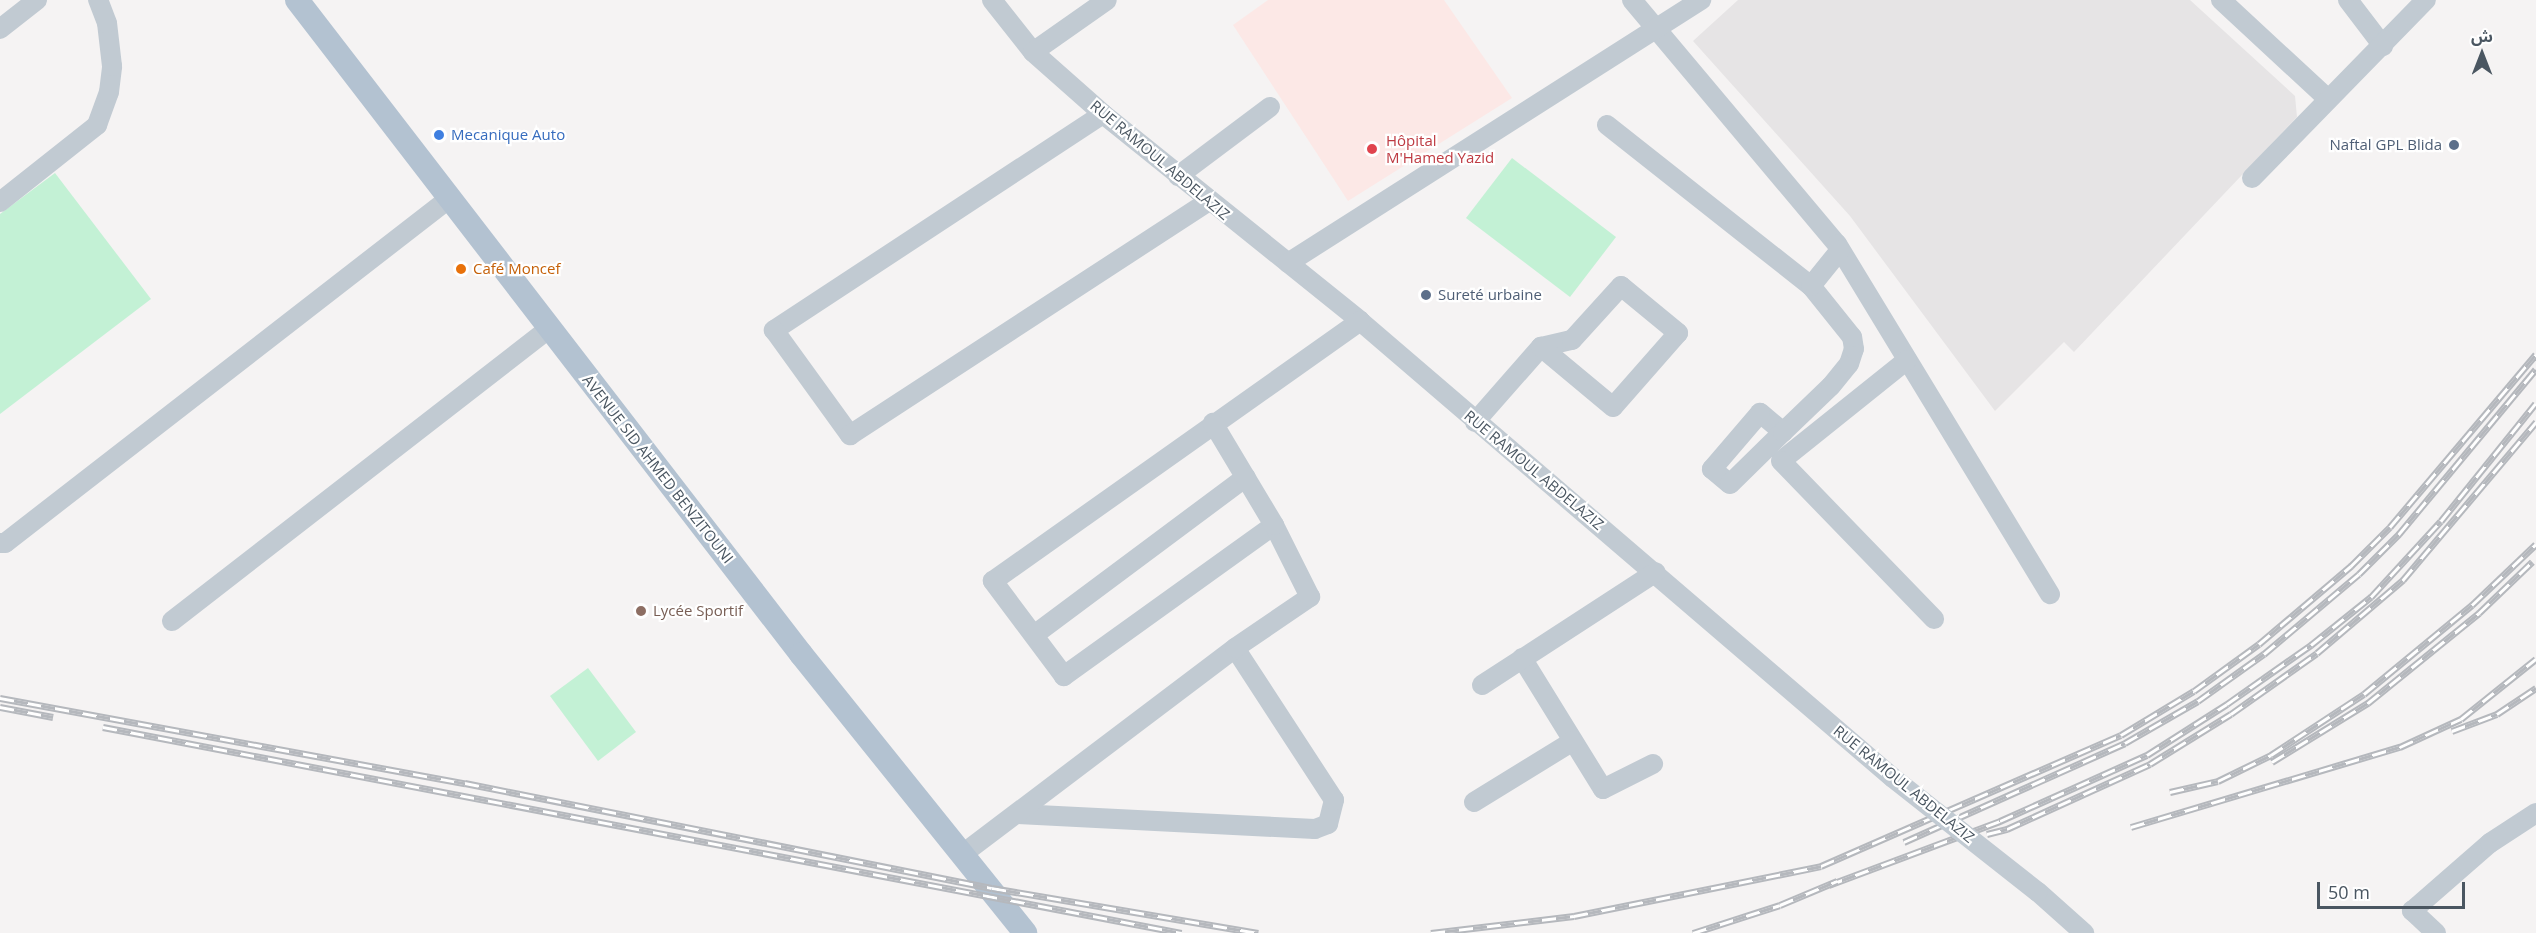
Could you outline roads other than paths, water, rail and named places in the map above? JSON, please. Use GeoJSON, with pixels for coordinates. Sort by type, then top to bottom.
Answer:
{"type":"FeatureCollection","features":[{"type":"Feature","properties":{"kind":"main road","name":"AVENUE SID AHMED BENZITOUNI"},"geometry":{"type":"LineString","coordinates":[[297,0],[801,654],[964,853],[1025,933]]}},
{"type":"Feature","properties":{"kind":"street"},"geometry":{"type":"LineString","coordinates":[[0,28],[37,0]]}},
{"type":"Feature","properties":{"kind":"street"},"geometry":{"type":"LineString","coordinates":[[0,202],[97,124],[110,92],[112,66],[107,23],[98,0]]}},
{"type":"Feature","properties":{"kind":"street","name":"RUE RAMOUL ABDELAZIZ"},"geometry":{"type":"LineString","coordinates":[[992,0],[1033,52],[1103,114],[1208,202],[1360,321],[1475,422],[1656,572],[1893,778],[2038,892],[2084,933]]}},
{"type":"Feature","properties":{"kind":"street"},"geometry":{"type":"LineString","coordinates":[[1033,52],[1107,0]]}},
{"type":"Feature","properties":{"kind":"street"},"geometry":{"type":"LineString","coordinates":[[1632,0],[1840,250],[2050,594]]}},
{"type":"Feature","properties":{"kind":"street"},"geometry":{"type":"LineString","coordinates":[[1288,263],[1701,0]]}},
{"type":"Feature","properties":{"kind":"street"},"geometry":{"type":"LineString","coordinates":[[2221,0],[2328,99]]}},
{"type":"Feature","properties":{"kind":"street"},"geometry":{"type":"LineString","coordinates":[[2348,0],[2383,46]]}},
{"type":"Feature","properties":{"kind":"street"},"geometry":{"type":"LineString","coordinates":[[2252,178],[2426,0]]}},
{"type":"Feature","properties":{"kind":"street"},"geometry":{"type":"LineString","coordinates":[[1178,176],[1270,107]]}},
{"type":"Feature","properties":{"kind":"street"},"geometry":{"type":"LineString","coordinates":[[1103,114],[774,330],[850,435],[1208,202]]}},
{"type":"Feature","properties":{"kind":"street"},"geometry":{"type":"LineString","coordinates":[[1607,124],[1811,286],[1844,323],[1854,349],[1842,374],[1783,432]]}},
{"type":"Feature","properties":{"kind":"street"},"geometry":{"type":"LineString","coordinates":[[0,543],[5,543],[451,197]]}},
{"type":"Feature","properties":{"kind":"street"},"geometry":{"type":"LineString","coordinates":[[1811,286],[1840,250]]}},
{"type":"Feature","properties":{"kind":"street"},"geometry":{"type":"LineString","coordinates":[[1475,422],[1541,347],[1572,340],[1621,286],[1678,333],[1613,407],[1541,347]]}},
{"type":"Feature","properties":{"kind":"street"},"geometry":{"type":"LineString","coordinates":[[1274,525],[1064,676],[993,581],[1360,321]]}},
{"type":"Feature","properties":{"kind":"street"},"geometry":{"type":"LineString","coordinates":[[172,621],[549,329]]}},
{"type":"Feature","properties":{"kind":"street"},"geometry":{"type":"LineString","coordinates":[[1907,360],[1781,461],[1934,619]]}},
{"type":"Feature","properties":{"kind":"street"},"geometry":{"type":"LineString","coordinates":[[964,853],[1235,648],[1310,597],[1274,525],[1213,423]]}},
{"type":"Feature","properties":{"kind":"street"},"geometry":{"type":"LineString","coordinates":[[1034,635],[1246,477]]}},
{"type":"Feature","properties":{"kind":"street"},"geometry":{"type":"LineString","coordinates":[[1482,685],[1656,572]]}},
{"type":"Feature","properties":{"kind":"street"},"geometry":{"type":"LineString","coordinates":[[1018,814],[1315,829],[1328,824],[1334,800],[1235,648]]}},
{"type":"Feature","properties":{"kind":"street"},"geometry":{"type":"LineString","coordinates":[[1522,658],[1603,789],[1653,764]]}},
{"type":"Feature","properties":{"kind":"street"},"geometry":{"type":"LineString","coordinates":[[1474,802],[1573,741]]}},
{"type":"Feature","properties":{"kind":"street"},"geometry":{"type":"LineString","coordinates":[[2436,933],[2412,911],[2490,843],[2536,813]]}},
{"type":"Feature","properties":{"kind":"railway"},"geometry":{"type":"LineString","coordinates":[[1431,933],[1574,916],[1821,866],[2121,735],[2194,691],[2259,644],[2351,566],[2390,527],[2536,354]]}},
{"type":"Feature","properties":{"kind":"railway"},"geometry":{"type":"LineString","coordinates":[[1904,842],[2125,743],[2198,701],[2264,654],[2359,574],[2399,534],[2536,369]]}},
{"type":"Feature","properties":{"kind":"railway"},"geometry":{"type":"LineString","coordinates":[[1829,885],[2000,821],[2147,755],[2227,704],[2311,645],[2371,597],[2441,521],[2536,403]]}},
{"type":"Feature","properties":{"kind":"railway"},"geometry":{"type":"LineString","coordinates":[[1987,834],[2007,829],[2150,764],[2231,714],[2317,653],[2403,580],[2536,422]]}},
{"type":"Feature","properties":{"kind":"railway"},"geometry":{"type":"LineString","coordinates":[[2170,792],[2218,781],[2271,755],[2364,694],[2472,605],[2536,544]]}},
{"type":"Feature","properties":{"kind":"railway"},"geometry":{"type":"LineString","coordinates":[[2272,762],[2368,703],[2479,613],[2532,562]]}},
{"type":"Feature","properties":{"kind":"railway"},"geometry":{"type":"LineString","coordinates":[[2131,827],[2400,747],[2461,719],[2536,659]]}},
{"type":"Feature","properties":{"kind":"railway"},"geometry":{"type":"LineString","coordinates":[[2452,731],[2497,714],[2536,688]]}},
{"type":"Feature","properties":{"kind":"railway"},"geometry":{"type":"LineString","coordinates":[[0,698],[465,783],[992,888],[1258,933]]}},
{"type":"Feature","properties":{"kind":"railway"},"geometry":{"type":"LineString","coordinates":[[0,707],[53,717]]}},
{"type":"Feature","properties":{"kind":"railway"},"geometry":{"type":"LineString","coordinates":[[103,727],[1182,933]]}},
{"type":"Feature","properties":{"kind":"railway"},"geometry":{"type":"LineString","coordinates":[[1693,933],[1780,905],[1837,881]]}},
{"type":"Feature","properties":{"kind":"place","name":"Mecanique Auto"},"geometry":{"type":"Point","coordinates":[439,135]}},
{"type":"Feature","properties":{"kind":"place","name":"Naftal GPL Blida"},"geometry":{"type":"Point","coordinates":[2454,145]}},
{"type":"Feature","properties":{"kind":"place","name":"Hôpital M'Hamed Yazid"},"geometry":{"type":"Point","coordinates":[1372,149]}},
{"type":"Feature","properties":{"kind":"place","name":"Café Moncef"},"geometry":{"type":"Point","coordinates":[461,269]}},
{"type":"Feature","properties":{"kind":"place","name":"Sureté urbaine"},"geometry":{"type":"Point","coordinates":[1426,295]}},
{"type":"Feature","properties":{"kind":"place","name":"Lycée Sportif"},"geometry":{"type":"Point","coordinates":[641,611]}}]}
